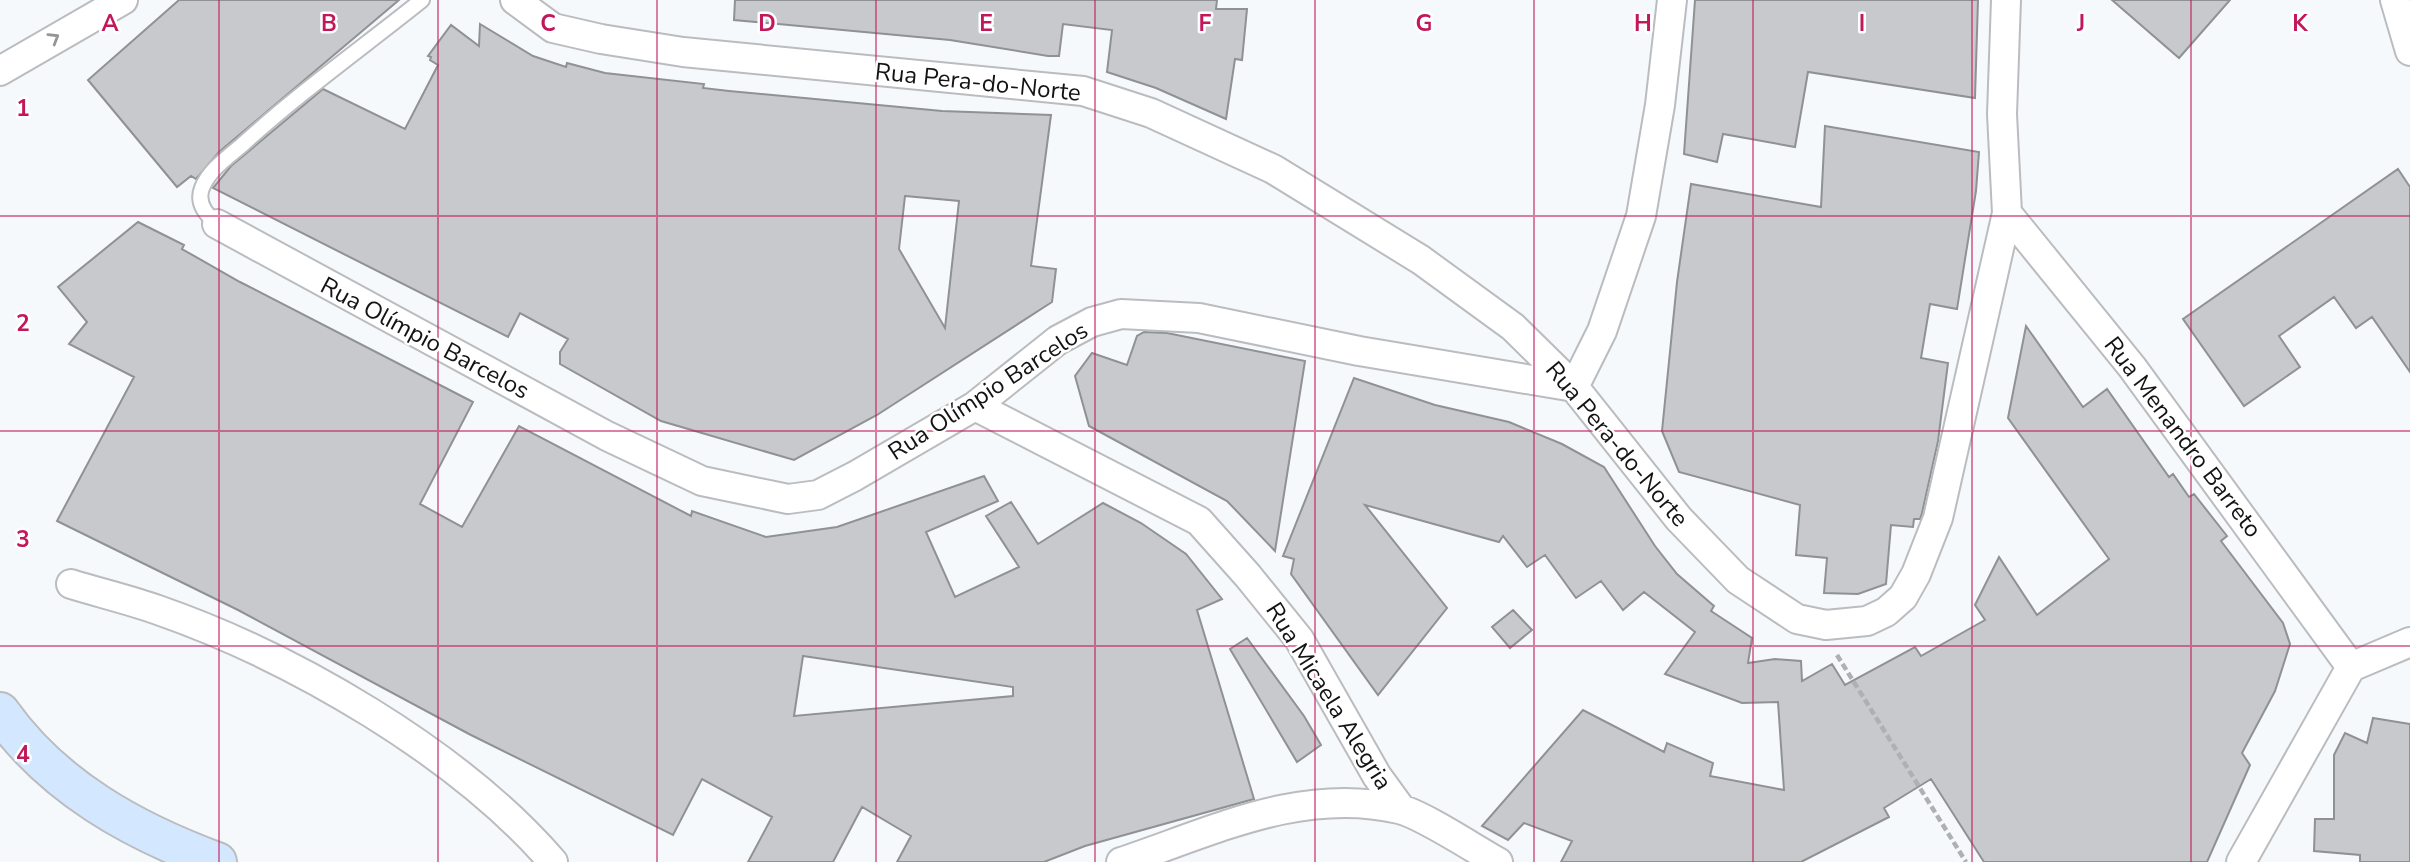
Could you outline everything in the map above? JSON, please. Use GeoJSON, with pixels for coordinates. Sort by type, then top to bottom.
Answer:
{"type":"FeatureCollection","features":[{"type":"Feature","properties":{"kind":"main road"},"geometry":{"type":"LineString","coordinates":[[0,712],[14,732],[82,796],[162,841],[217,862]]}},
{"type":"Feature","properties":{"kind":"street","name":"Rua Pera-do-Norte"},"geometry":{"type":"LineString","coordinates":[[515,0],[553,28],[601,40],[683,52],[1083,90],[1150,113],[1273,169],[1421,260],[1513,327],[1574,387],[1679,519],[1738,580],[1797,619],[1826,625],[1867,621],[1886,612],[1903,597],[1916,574],[1938,518],[2007,213],[2002,114],[2006,0]]}},
{"type":"Feature","properties":{"kind":"street"},"geometry":{"type":"LineString","coordinates":[[1574,387],[1602,331],[1641,216],[1660,105],[1672,0]]}},
{"type":"Feature","properties":{"kind":"street"},"geometry":{"type":"LineString","coordinates":[[2395,0],[2410,51]]}},
{"type":"Feature","properties":{"kind":"street"},"geometry":{"type":"LineString","coordinates":[[0,71],[105,2]]}},
{"type":"Feature","properties":{"kind":"street","name":"Rua Menandro Barreto"},"geometry":{"type":"LineString","coordinates":[[2007,213],[2132,367],[2351,667]]}},
{"type":"Feature","properties":{"kind":"street","name":"Rua Olímpio Barcelos"},"geometry":{"type":"LineString","coordinates":[[217,224],[607,436],[702,481],[741,492],[788,499],[818,495],[975,406],[1058,340],[1092,322],[1121,314],[1199,318],[1359,351],[1574,387]]}},
{"type":"Feature","properties":{"kind":"street","name":"Rua Micaela Alegria"},"geometry":{"type":"LineString","coordinates":[[975,406],[1199,521],[1299,639],[1377,776],[1401,809]]}},
{"type":"Feature","properties":{"kind":"street"},"geometry":{"type":"LineString","coordinates":[[71,584],[158,610],[246,646],[352,703],[424,750],[496,805],[526,831],[553,862]]}},
{"type":"Feature","properties":{"kind":"street"},"geometry":{"type":"LineString","coordinates":[[2241,862],[2351,667],[2410,642]]}},
{"type":"Feature","properties":{"kind":"street"},"geometry":{"type":"LineString","coordinates":[[1121,862],[1274,809],[1329,800],[1401,809],[1498,862]]}},
{"type":"Feature","properties":{"kind":"lane"},"geometry":{"type":"LineString","coordinates":[[217,224],[205,214],[200,202],[202,188],[213,171],[279,112],[422,0]]}},
{"type":"Feature","properties":{"kind":"path"},"geometry":{"type":"LineString","coordinates":[[1826,625],[1835,652],[1966,862]]}},
{"type":"Feature","properties":{"kind":"building"},"geometry":{"type":"Polygon","coordinates":[[[179,0],[399,0],[219,152],[196,179],[191,176],[177,187],[88,80],[179,0]]]}},
{"type":"Feature","properties":{"kind":"building"},"geometry":{"type":"Polygon","coordinates":[[[735,0],[1217,0],[1216,9],[1247,9],[1242,60],[1235,59],[1226,119],[1156,88],[1107,72],[1112,30],[1063,24],[1059,56],[1048,56],[950,40],[734,20],[735,0]]]}},
{"type":"Feature","properties":{"kind":"building"},"geometry":{"type":"Polygon","coordinates":[[[1695,0],[1978,0],[1975,98],[1808,72],[1795,147],[1723,134],[1717,162],[1684,154],[1695,0]]]}},
{"type":"Feature","properties":{"kind":"building"},"geometry":{"type":"Polygon","coordinates":[[[2112,0],[2230,0],[2179,58],[2112,0]]]}},
{"type":"Feature","properties":{"kind":"building"},"geometry":{"type":"Polygon","coordinates":[[[480,24],[533,56],[566,67],[567,63],[605,73],[704,84],[703,88],[729,91],[942,111],[1051,115],[1031,266],[1056,269],[1052,302],[877,415],[794,460],[661,421],[560,364],[560,352],[568,339],[520,313],[508,337],[213,188],[231,166],[323,89],[405,129],[438,65],[428,56],[451,25],[479,46],[480,24]],[[905,196],[899,249],[945,328],[959,201],[905,196]]]}},
{"type":"Feature","properties":{"kind":"building"},"geometry":{"type":"Polygon","coordinates":[[[1825,126],[1979,152],[1976,191],[1957,309],[1930,304],[1921,358],[1948,363],[1938,441],[1922,513],[1920,519],[1914,519],[1913,527],[1891,525],[1886,584],[1858,594],[1824,593],[1827,558],[1796,555],[1800,505],[1679,472],[1662,431],[1677,282],[1691,184],[1821,207],[1825,126]]]}},
{"type":"Feature","properties":{"kind":"building"},"geometry":{"type":"Polygon","coordinates":[[[2398,169],[2410,187],[2410,372],[2372,317],[2356,328],[2334,297],[2279,336],[2300,367],[2244,406],[2183,319],[2398,169]]]}},
{"type":"Feature","properties":{"kind":"building"},"geometry":{"type":"Polygon","coordinates":[[[138,222],[184,245],[182,249],[240,282],[473,402],[420,504],[462,527],[519,426],[691,516],[692,511],[766,537],[837,527],[984,476],[998,501],[926,532],[955,597],[1019,567],[986,516],[1011,502],[1038,544],[1103,503],[1141,523],[1186,554],[1222,599],[1197,610],[1254,799],[1085,846],[1044,862],[897,862],[911,836],[862,807],[833,862],[748,862],[772,817],[702,779],[673,835],[469,734],[238,610],[57,521],[134,377],[69,344],[87,322],[58,287],[138,222]],[[803,656],[794,716],[1013,696],[1013,687],[803,656]]]}},
{"type":"Feature","properties":{"kind":"building"},"geometry":{"type":"Polygon","coordinates":[[[2026,326],[2083,407],[2107,389],[2169,477],[2173,474],[2189,497],[2194,494],[2227,536],[2221,541],[2283,623],[2290,644],[2275,691],[2242,753],[2250,765],[2207,862],[1984,862],[1931,779],[1884,808],[1889,817],[1801,862],[1561,862],[1572,841],[1524,823],[1508,840],[1482,826],[1583,710],[1664,752],[1667,743],[1713,763],[1710,776],[1784,790],[1778,702],[1742,703],[1665,674],[1695,632],[1644,592],[1623,610],[1601,581],[1576,598],[1545,555],[1527,567],[1503,536],[1499,542],[1365,505],[1447,608],[1378,695],[1291,574],[1294,559],[1283,556],[1354,378],[1435,405],[1509,422],[1562,444],[1604,467],[1655,546],[1677,574],[1714,606],[1711,611],[1752,638],[1748,663],[1775,659],[1801,661],[1802,681],[1832,664],[1845,685],[1915,647],[1921,656],[1985,620],[1975,605],[1999,557],[2037,615],[2109,559],[2008,418],[2026,326]]]}},
{"type":"Feature","properties":{"kind":"building"},"geometry":{"type":"Polygon","coordinates":[[[1144,332],[1167,333],[1305,361],[1275,551],[1227,501],[1089,426],[1075,376],[1092,353],[1127,365],[1137,336],[1144,332]]]}},
{"type":"Feature","properties":{"kind":"building"},"geometry":{"type":"Polygon","coordinates":[[[1513,610],[1532,630],[1510,648],[1492,627],[1513,610]]]}},
{"type":"Feature","properties":{"kind":"building"},"geometry":{"type":"Polygon","coordinates":[[[1247,638],[1304,716],[1321,745],[1297,762],[1230,649],[1247,638]]]}},
{"type":"Feature","properties":{"kind":"building"},"geometry":{"type":"Polygon","coordinates":[[[2373,718],[2410,724],[2410,862],[2360,862],[2360,855],[2314,851],[2315,819],[2334,819],[2334,755],[2345,733],[2367,743],[2373,718]]]}}]}
